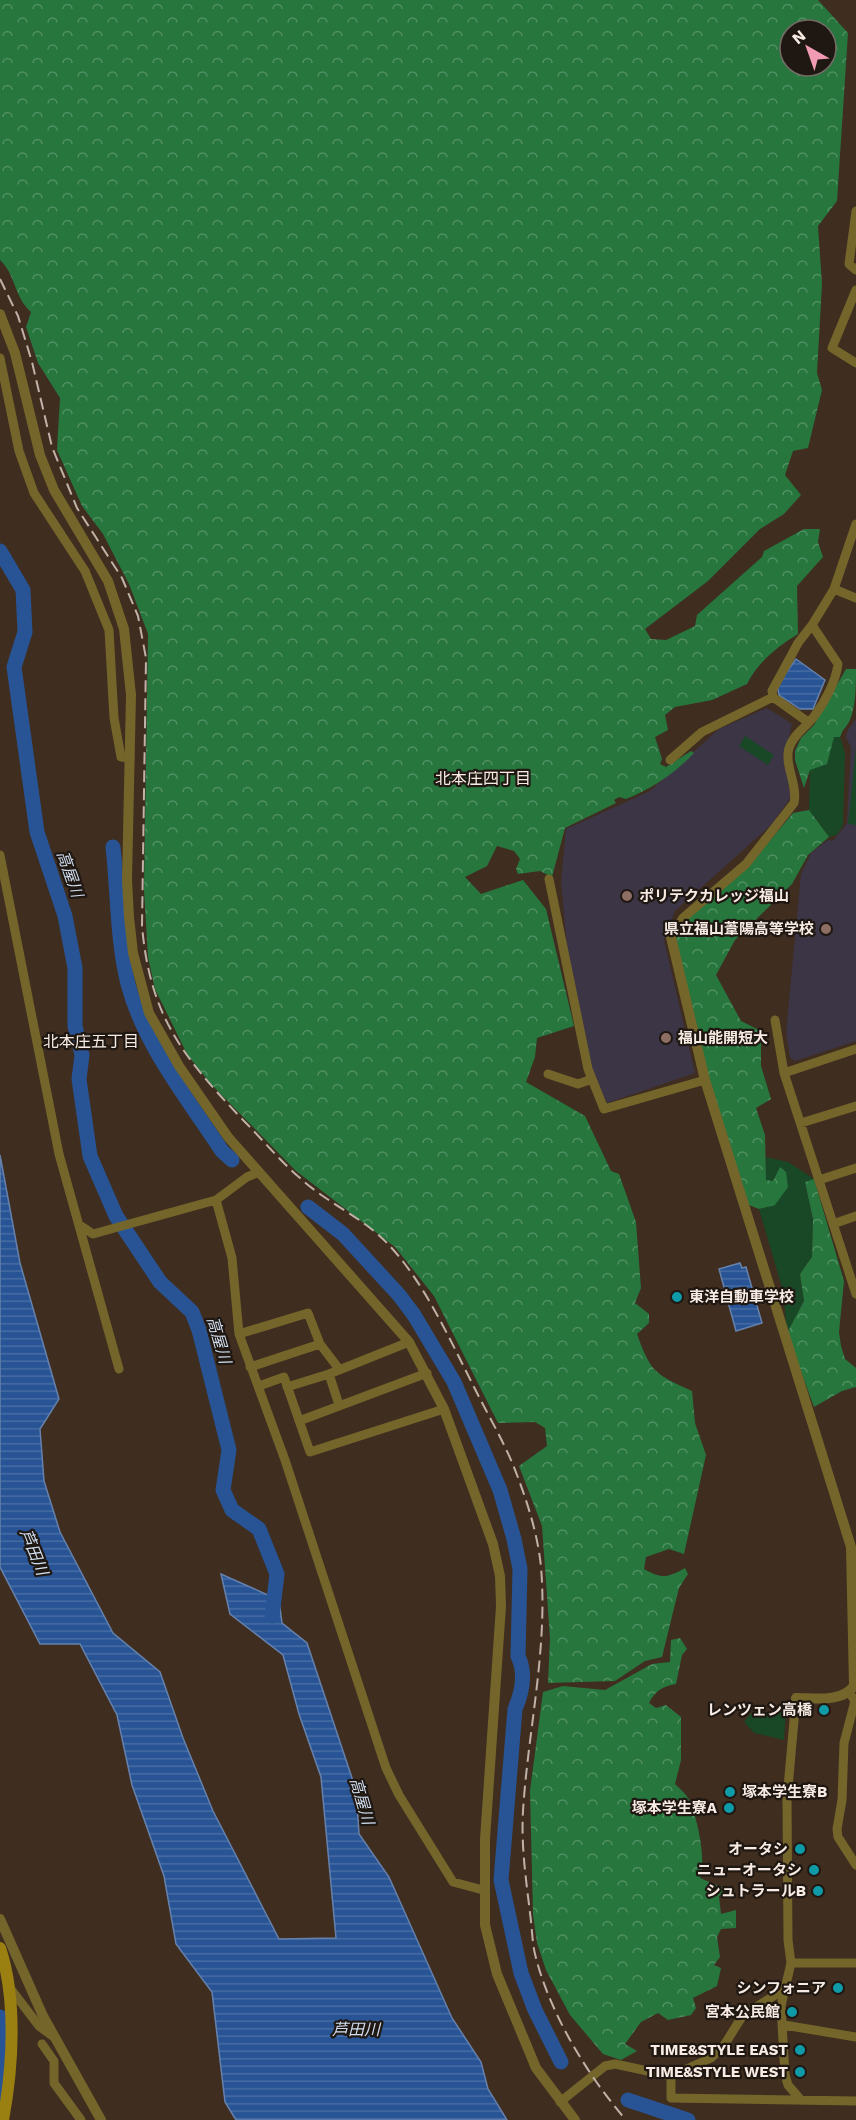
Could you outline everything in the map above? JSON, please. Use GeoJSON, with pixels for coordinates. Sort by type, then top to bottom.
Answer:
{"type":"FeatureCollection","features":[{"type":"Feature","properties":{"kind":"main road"},"geometry":{"type":"LineString","coordinates":[[0,1948],[10,1988],[9,2091],[3,2120]]}},
{"type":"Feature","properties":{"kind":"street"},"geometry":{"type":"LineString","coordinates":[[856,211],[849,264],[856,270]]}},
{"type":"Feature","properties":{"kind":"street"},"geometry":{"type":"LineString","coordinates":[[856,290],[832,348],[856,363]]}},
{"type":"Feature","properties":{"kind":"street"},"geometry":{"type":"LineString","coordinates":[[0,314],[15,353],[40,455],[54,490],[95,557],[117,607],[128,651],[131,695],[129,917],[133,953],[149,1013],[179,1066],[228,1137],[409,1342],[444,1409],[494,1545],[500,1576],[483,1890],[485,1925],[497,1974],[536,2068],[575,2120]]}},
{"type":"Feature","properties":{"kind":"street"},"geometry":{"type":"LineString","coordinates":[[0,358],[19,451],[34,493],[85,571],[109,630],[114,718],[121,757],[130,758]]}},
{"type":"Feature","properties":{"kind":"street"},"geometry":{"type":"LineString","coordinates":[[808,722],[773,697],[772,691],[798,643],[834,589],[854,538],[856,524]]}},
{"type":"Feature","properties":{"kind":"street"},"geometry":{"type":"LineString","coordinates":[[834,589],[856,598]]}},
{"type":"Feature","properties":{"kind":"street"},"geometry":{"type":"LineString","coordinates":[[800,2099],[788,2085],[786,2075],[782,1996],[791,1963],[788,1940],[787,1800],[796,1698],[825,1698],[849,1692],[854,1686],[853,1546],[705,1080],[671,936],[683,918],[746,864],[794,802],[796,791],[789,749],[819,708],[837,674],[838,664],[812,625]]}},
{"type":"Feature","properties":{"kind":"street"},"geometry":{"type":"LineString","coordinates":[[670,760],[702,732],[773,697]]}},
{"type":"Feature","properties":{"kind":"street"},"geometry":{"type":"LineString","coordinates":[[0,855],[59,1154],[81,1226],[86,1256],[119,1369]]}},
{"type":"Feature","properties":{"kind":"street"},"geometry":{"type":"LineString","coordinates":[[549,879],[592,1079],[604,1108],[705,1080]]}},
{"type":"Feature","properties":{"kind":"street"},"geometry":{"type":"LineString","coordinates":[[775,1020],[784,1072],[833,1224],[853,1276],[856,1294]]}},
{"type":"Feature","properties":{"kind":"street"},"geometry":{"type":"LineString","coordinates":[[784,1072],[856,1049]]}},
{"type":"Feature","properties":{"kind":"street"},"geometry":{"type":"LineString","coordinates":[[548,1074],[578,1084],[592,1079]]}},
{"type":"Feature","properties":{"kind":"street"},"geometry":{"type":"LineString","coordinates":[[801,1123],[856,1106]]}},
{"type":"Feature","properties":{"kind":"street"},"geometry":{"type":"LineString","coordinates":[[819,1180],[856,1168]]}},
{"type":"Feature","properties":{"kind":"street"},"geometry":{"type":"LineString","coordinates":[[81,1226],[93,1234],[212,1202],[247,1177],[258,1173]]}},
{"type":"Feature","properties":{"kind":"street"},"geometry":{"type":"LineString","coordinates":[[212,1202],[232,1258],[239,1334],[259,1386],[386,1768],[399,1795],[453,1882],[483,1890]]}},
{"type":"Feature","properties":{"kind":"street"},"geometry":{"type":"LineString","coordinates":[[833,1224],[856,1216]]}},
{"type":"Feature","properties":{"kind":"street"},"geometry":{"type":"LineString","coordinates":[[239,1334],[308,1313],[320,1344],[339,1369]]}},
{"type":"Feature","properties":{"kind":"street"},"geometry":{"type":"LineString","coordinates":[[287,1387],[328,1374],[409,1342]]}},
{"type":"Feature","properties":{"kind":"street"},"geometry":{"type":"LineString","coordinates":[[250,1367],[320,1344]]}},
{"type":"Feature","properties":{"kind":"street"},"geometry":{"type":"LineString","coordinates":[[298,1421],[427,1373]]}},
{"type":"Feature","properties":{"kind":"street"},"geometry":{"type":"LineString","coordinates":[[328,1374],[339,1405]]}},
{"type":"Feature","properties":{"kind":"street"},"geometry":{"type":"LineString","coordinates":[[259,1386],[284,1377],[310,1452],[444,1409]]}},
{"type":"Feature","properties":{"kind":"street"},"geometry":{"type":"LineString","coordinates":[[849,1692],[855,1701],[854,1716],[844,1743],[841,1808],[837,1829],[838,1837],[856,1866]]}},
{"type":"Feature","properties":{"kind":"street"},"geometry":{"type":"LineString","coordinates":[[0,1919],[54,2037],[101,2120]]}},
{"type":"Feature","properties":{"kind":"street"},"geometry":{"type":"LineString","coordinates":[[791,1963],[856,1963]]}},
{"type":"Feature","properties":{"kind":"street"},"geometry":{"type":"LineString","coordinates":[[10,1988],[39,2026],[54,2037]]}},
{"type":"Feature","properties":{"kind":"street"},"geometry":{"type":"LineString","coordinates":[[560,2102],[605,2066],[615,2064],[671,2076],[711,2058],[723,2047],[744,2015],[764,2000],[777,1994],[782,1996]]}},
{"type":"Feature","properties":{"kind":"street"},"geometry":{"type":"LineString","coordinates":[[784,2025],[856,2037]]}},
{"type":"Feature","properties":{"kind":"street"},"geometry":{"type":"LineString","coordinates":[[42,2044],[54,2061],[54,2084],[81,2120]]}},
{"type":"Feature","properties":{"kind":"street"},"geometry":{"type":"LineString","coordinates":[[671,2076],[671,2098],[856,2101]]}},
{"type":"Feature","properties":{"kind":"shaded area","name":"ポリテクカレッジ福山"},"geometry":{"type":"Polygon","coordinates":[[[767,708],[792,724],[784,761],[791,794],[789,800],[771,825],[675,911],[664,940],[695,1073],[607,1103],[592,1071],[567,947],[561,881],[566,829],[650,791],[719,729],[767,708]]]}},
{"type":"Feature","properties":{"kind":"shaded area","name":"県立福山葦陽高等学校"},"geometry":{"type":"Polygon","coordinates":[[[856,719],[856,1041],[795,1061],[790,1057],[786,1033],[801,874],[811,853],[828,840],[833,841],[847,823],[851,747],[846,738],[848,730],[856,719]]]}},
{"type":"Feature","properties":{"kind":"green space"},"geometry":{"type":"Polygon","coordinates":[[[0,0],[818,0],[834,18],[778,18],[778,78],[838,78],[838,22],[848,33],[837,201],[818,226],[822,284],[817,373],[822,390],[808,448],[793,451],[785,475],[801,495],[784,514],[760,529],[708,581],[645,629],[651,639],[666,640],[695,626],[697,615],[762,557],[764,551],[804,529],[820,529],[818,542],[823,557],[797,586],[798,634],[769,656],[747,684],[712,700],[675,707],[665,715],[668,730],[655,737],[662,759],[660,764],[666,767],[691,751],[694,753],[679,768],[654,785],[626,799],[619,797],[614,800],[616,803],[565,828],[552,877],[540,871],[518,874],[516,869],[520,859],[514,851],[497,846],[487,866],[465,877],[481,894],[523,880],[546,909],[574,1026],[537,1038],[535,1057],[526,1082],[585,1116],[611,1171],[619,1174],[636,1222],[641,1288],[635,1303],[649,1314],[649,1323],[637,1334],[646,1357],[656,1371],[692,1391],[695,1423],[706,1455],[684,1554],[669,1549],[646,1557],[644,1569],[655,1574],[664,1576],[674,1574],[685,1568],[688,1574],[679,1588],[662,1657],[645,1661],[615,1681],[548,1683],[550,1638],[542,1526],[519,1466],[547,1446],[545,1428],[535,1422],[498,1423],[434,1296],[395,1247],[296,1171],[210,1083],[187,1054],[155,989],[148,957],[144,890],[148,634],[129,584],[103,534],[82,506],[57,450],[60,398],[38,363],[26,327],[31,312],[21,300],[0,260],[0,0]]]}},
{"type":"Feature","properties":{"kind":"green space"},"geometry":{"type":"Polygon","coordinates":[[[846,669],[856,669],[851,719],[840,737],[834,737],[827,764],[810,770],[804,788],[795,760],[795,751],[801,738],[814,725],[846,669]]]}},
{"type":"Feature","properties":{"kind":"green space"},"geometry":{"type":"Polygon","coordinates":[[[745,736],[774,755],[768,765],[739,746],[745,736]]]}},
{"type":"Feature","properties":{"kind":"green space"},"geometry":{"type":"Polygon","coordinates":[[[834,736],[840,737],[845,753],[843,825],[837,835],[829,837],[809,810],[810,770],[834,736]]]}},
{"type":"Feature","properties":{"kind":"green space"},"geometry":{"type":"Polygon","coordinates":[[[856,747],[856,825],[848,824],[856,747]]]}},
{"type":"Feature","properties":{"kind":"green space"},"geometry":{"type":"Polygon","coordinates":[[[809,810],[829,837],[808,855],[792,884],[735,940],[716,975],[741,1021],[761,1031],[761,1066],[771,1099],[756,1108],[765,1135],[766,1180],[773,1181],[780,1167],[786,1172],[788,1187],[775,1205],[759,1209],[749,1205],[707,1080],[674,938],[685,918],[749,866],[793,813],[809,810]]]}},
{"type":"Feature","properties":{"kind":"green space"},"geometry":{"type":"Polygon","coordinates":[[[766,1157],[788,1162],[814,1179],[805,1182],[813,1219],[812,1257],[800,1274],[804,1301],[787,1333],[783,1291],[759,1209],[775,1204],[780,1168],[773,1181],[766,1181],[766,1157]]]}},
{"type":"Feature","properties":{"kind":"green space"},"geometry":{"type":"Polygon","coordinates":[[[814,1179],[844,1281],[839,1332],[845,1359],[856,1368],[856,1387],[842,1391],[814,1407],[787,1333],[804,1301],[800,1274],[812,1257],[813,1219],[805,1182],[814,1179]]]}},
{"type":"Feature","properties":{"kind":"green space"},"geometry":{"type":"Polygon","coordinates":[[[680,1638],[687,1649],[682,1655],[676,1684],[660,1690],[649,1703],[656,1708],[666,1705],[681,1717],[681,1760],[675,1784],[688,1798],[695,1815],[702,1850],[700,1878],[733,1892],[719,1896],[721,1914],[736,1910],[736,1928],[721,1929],[717,1937],[720,1957],[714,1965],[721,1968],[717,1986],[693,1998],[696,2008],[691,2015],[668,2020],[658,2013],[641,2022],[625,2044],[637,2051],[621,2060],[603,2054],[570,2015],[546,1970],[537,1943],[533,1914],[530,1791],[543,1692],[563,1686],[605,1690],[652,1664],[670,1662],[671,1640],[680,1638]]]}},
{"type":"Feature","properties":{"kind":"green space"},"geometry":{"type":"Polygon","coordinates":[[[786,1710],[784,1740],[754,1733],[744,1722],[750,1714],[786,1710]]]}},
{"type":"Feature","properties":{"kind":"water"},"geometry":{"type":"Polygon","coordinates":[[[796,659],[825,680],[813,709],[800,709],[779,695],[777,685],[796,659]]]}},
{"type":"Feature","properties":{"kind":"water","name":"芦田川"},"geometry":{"type":"Polygon","coordinates":[[[0,1155],[20,1263],[59,1399],[40,1429],[44,1481],[60,1532],[113,1633],[160,1672],[183,1738],[213,1811],[279,1939],[336,1938],[321,1777],[299,1714],[283,1655],[230,1614],[221,1574],[279,1600],[282,1623],[307,1643],[356,1790],[359,1834],[389,1877],[452,2018],[481,2062],[488,2089],[507,2120],[236,2120],[225,2102],[212,1992],[176,1944],[164,1876],[132,1785],[117,1715],[80,1644],[40,1644],[0,1567],[0,1155]]]}},
{"type":"Feature","properties":{"kind":"water"},"geometry":{"type":"Polygon","coordinates":[[[740,1263],[742,1268],[746,1267],[762,1323],[736,1331],[719,1269],[740,1263]]]}},
{"type":"Feature","properties":{"kind":"waterway","name":"高屋川"},"geometry":{"type":"LineString","coordinates":[[0,551],[23,590],[25,632],[14,667],[37,832],[65,916],[75,968],[75,1026],[82,1055],[79,1079],[90,1156],[116,1216],[160,1282],[192,1312],[199,1330],[229,1450],[223,1490],[232,1510],[259,1529],[277,1574],[272,1616]]}},
{"type":"Feature","properties":{"kind":"waterway"},"geometry":{"type":"LineString","coordinates":[[113,847],[124,967],[135,1007],[168,1071],[222,1151],[232,1160]]}},
{"type":"Feature","properties":{"kind":"waterway"},"geometry":{"type":"LineString","coordinates":[[308,1207],[343,1234],[399,1295],[414,1315],[454,1382],[500,1490],[520,1569],[518,1656],[522,1669],[520,1696],[515,1709],[501,1880],[521,1973],[535,2010],[561,2062]]}},
{"type":"Feature","properties":{"kind":"waterway"},"geometry":{"type":"LineString","coordinates":[[0,2017],[3,2055],[0,2093]]}},
{"type":"Feature","properties":{"kind":"waterway"},"geometry":{"type":"LineString","coordinates":[[628,2100],[672,2120]]}},
{"type":"Feature","properties":{"kind":"waterway"},"geometry":{"type":"LineString","coordinates":[[628,2100],[688,2120]]}},
{"type":"Feature","properties":{"kind":"railway"},"geometry":{"type":"LineString","coordinates":[[0,279],[18,316],[32,362],[52,447],[77,508],[122,578],[138,616],[146,658],[142,926],[146,958],[161,1010],[186,1054],[221,1097],[278,1157],[310,1187],[377,1234],[413,1275],[446,1332],[508,1453],[525,1497],[538,1544],[542,1598],[540,1659],[525,1781],[523,1824],[524,1862],[534,1949],[541,1976],[571,2042],[597,2083],[626,2120]]}},
{"type":"Feature","properties":{"kind":"place","name":"ポリテクカレッジ福山"},"geometry":{"type":"Point","coordinates":[627,896]}},
{"type":"Feature","properties":{"kind":"place","name":"県立福山葦陽高等学校"},"geometry":{"type":"Point","coordinates":[826,929]}},
{"type":"Feature","properties":{"kind":"place","name":"福山能開短大"},"geometry":{"type":"Point","coordinates":[666,1038]}},
{"type":"Feature","properties":{"kind":"place","name":"東洋自動車学校"},"geometry":{"type":"Point","coordinates":[677,1297]}},
{"type":"Feature","properties":{"kind":"place","name":"レンツェン高橋"},"geometry":{"type":"Point","coordinates":[824,1710]}},
{"type":"Feature","properties":{"kind":"place","name":"塚本学生寮B"},"geometry":{"type":"Point","coordinates":[730,1792]}},
{"type":"Feature","properties":{"kind":"place","name":"塚本学生寮A"},"geometry":{"type":"Point","coordinates":[729,1808]}},
{"type":"Feature","properties":{"kind":"place","name":"オータシ"},"geometry":{"type":"Point","coordinates":[800,1849]}},
{"type":"Feature","properties":{"kind":"place","name":"ニューオータシ"},"geometry":{"type":"Point","coordinates":[814,1870]}},
{"type":"Feature","properties":{"kind":"place","name":"シュトラールB"},"geometry":{"type":"Point","coordinates":[818,1891]}},
{"type":"Feature","properties":{"kind":"place","name":"シンフォニア"},"geometry":{"type":"Point","coordinates":[838,1988]}},
{"type":"Feature","properties":{"kind":"place","name":"宮本公民館"},"geometry":{"type":"Point","coordinates":[792,2012]}},
{"type":"Feature","properties":{"kind":"place","name":"TIME&STYLE EAST"},"geometry":{"type":"Point","coordinates":[800,2050]}},
{"type":"Feature","properties":{"kind":"place","name":"TIME&STYLE WEST"},"geometry":{"type":"Point","coordinates":[800,2072]}},
{"type":"Feature","properties":{"kind":"district","name":"北本庄四丁目"},"geometry":{"type":"Point","coordinates":[483,778]}},
{"type":"Feature","properties":{"kind":"district","name":"北本庄五丁目"},"geometry":{"type":"Point","coordinates":[91,1041]}}]}
